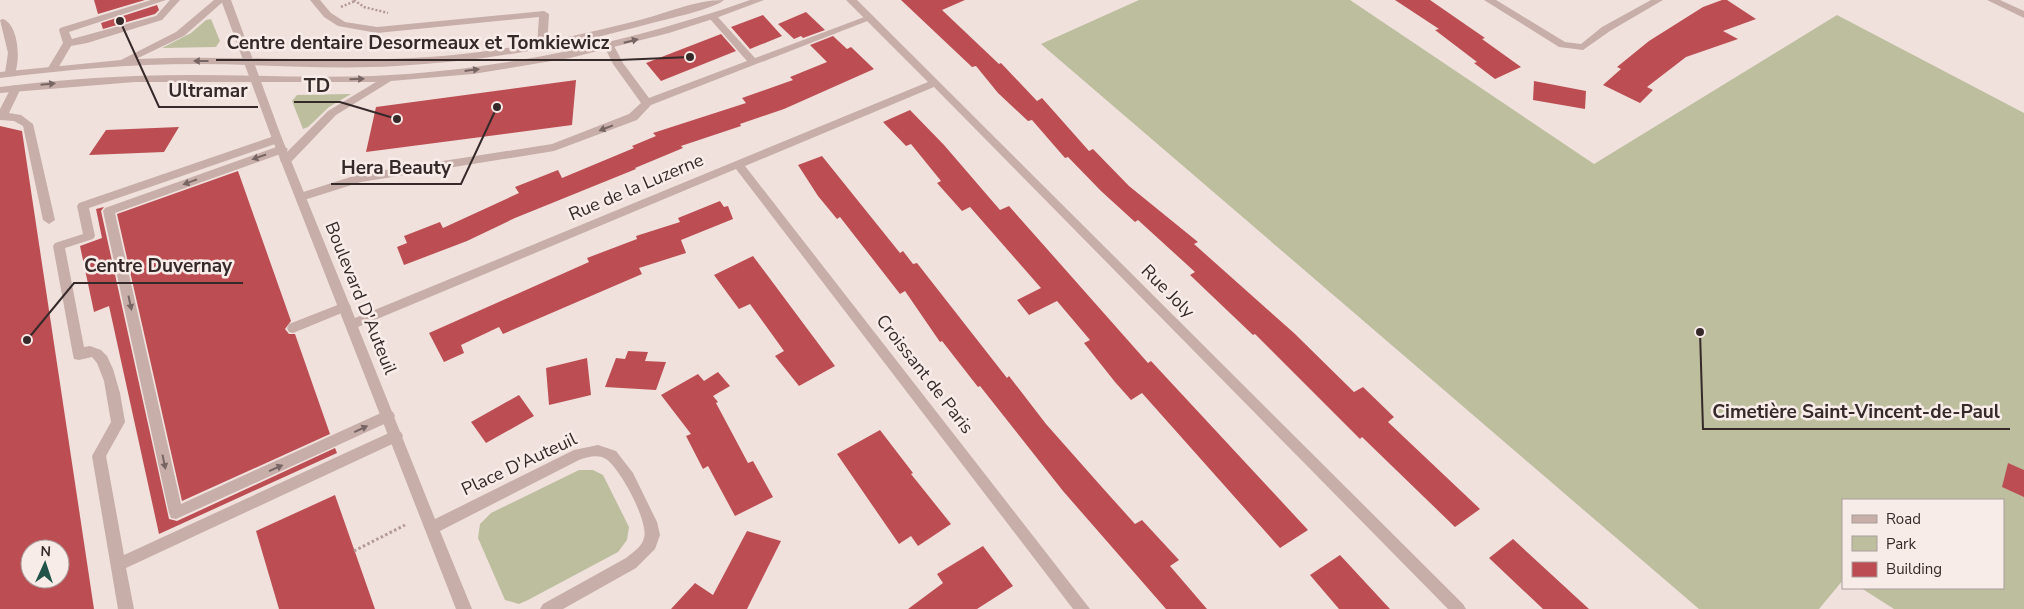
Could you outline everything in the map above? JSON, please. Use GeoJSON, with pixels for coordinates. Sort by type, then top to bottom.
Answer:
{"type":"FeatureCollection","features":[{"type":"Feature","properties":{"kind":"street"},"geometry":{"type":"LineString","coordinates":[[53,68],[68,43],[64,30],[161,0]]}},
{"type":"Feature","properties":{"kind":"street"},"geometry":{"type":"LineString","coordinates":[[68,43],[83,41],[163,16],[175,0]]}},
{"type":"Feature","properties":{"kind":"street"},"geometry":{"type":"LineString","coordinates":[[121,63],[180,34],[220,0]]}},
{"type":"Feature","properties":{"kind":"street","name":"Boulevard D'Auteuil"},"geometry":{"type":"LineString","coordinates":[[226,0],[282,149],[464,609]]}},
{"type":"Feature","properties":{"kind":"street"},"geometry":{"type":"LineString","coordinates":[[315,0],[324,15],[333,20],[356,28],[377,30],[544,14],[542,46]]}},
{"type":"Feature","properties":{"kind":"street"},"geometry":{"type":"LineString","coordinates":[[5,74],[121,63],[396,63],[455,58],[542,46],[629,27],[719,0]]}},
{"type":"Feature","properties":{"kind":"street"},"geometry":{"type":"LineString","coordinates":[[0,90],[133,78],[392,78],[499,67],[609,46],[713,17],[759,0]]}},
{"type":"Feature","properties":{"kind":"street","name":"Rue Joly"},"geometry":{"type":"LineString","coordinates":[[851,0],[1458,609]]}},
{"type":"Feature","properties":{"kind":"street"},"geometry":{"type":"LineString","coordinates":[[1489,0],[1563,45],[1583,48],[1606,29],[1658,0]]}},
{"type":"Feature","properties":{"kind":"street"},"geometry":{"type":"LineString","coordinates":[[1992,0],[2024,15]]}},
{"type":"Feature","properties":{"kind":"street"},"geometry":{"type":"LineString","coordinates":[[118,13],[123,29]]}},
{"type":"Feature","properties":{"kind":"street"},"geometry":{"type":"LineString","coordinates":[[713,17],[754,63]]}},
{"type":"Feature","properties":{"kind":"street"},"geometry":{"type":"LineString","coordinates":[[301,196],[360,178],[510,155],[554,146],[633,118],[647,104],[870,18]]}},
{"type":"Feature","properties":{"kind":"street"},"geometry":{"type":"LineString","coordinates":[[3,22],[10,35],[15,58],[5,74]]}},
{"type":"Feature","properties":{"kind":"street"},"geometry":{"type":"LineString","coordinates":[[609,46],[618,64],[647,104]]}},
{"type":"Feature","properties":{"kind":"street"},"geometry":{"type":"LineString","coordinates":[[388,416],[176,513],[109,211],[282,149],[332,113],[392,78]]}},
{"type":"Feature","properties":{"kind":"street","name":"Rue de la Luzerne"},"geometry":{"type":"LineString","coordinates":[[352,324],[934,83]]}},
{"type":"Feature","properties":{"kind":"street"},"geometry":{"type":"LineString","coordinates":[[16,88],[1,116],[17,118],[28,124],[49,220]]}},
{"type":"Feature","properties":{"kind":"street"},"geometry":{"type":"LineString","coordinates":[[126,609],[99,456],[118,422],[104,360],[96,352],[90,351],[79,355],[59,246],[89,236],[83,206],[282,149]]}},
{"type":"Feature","properties":{"kind":"street","name":"Croissant de Paris"},"geometry":{"type":"LineString","coordinates":[[737,163],[1082,609]]}},
{"type":"Feature","properties":{"kind":"street"},"geometry":{"type":"LineString","coordinates":[[293,328],[345,307]]}},
{"type":"Feature","properties":{"kind":"street"},"geometry":{"type":"LineString","coordinates":[[118,565],[396,436]]}},
{"type":"Feature","properties":{"kind":"street","name":"Place D'Auteuil"},"geometry":{"type":"LineString","coordinates":[[433,527],[581,453],[601,451],[612,455],[620,465],[650,522],[653,533],[649,545],[633,561],[548,609]]}},
{"type":"Feature","properties":{"kind":"path"},"geometry":{"type":"LineString","coordinates":[[354,0],[373,10],[392,14]]}},
{"type":"Feature","properties":{"kind":"path"},"geometry":{"type":"LineString","coordinates":[[354,550],[405,526]]}},
{"type":"Feature","properties":{"kind":"green space"},"geometry":{"type":"Polygon","coordinates":[[[1139,0],[1350,0],[1594,164],[1837,15],[2024,113],[2024,609],[1894,609],[1863,589],[2004,589],[2004,499],[1842,499],[1842,581],[1819,609],[1699,609],[1041,44],[1139,0]]]}},
{"type":"Feature","properties":{"kind":"green space"},"geometry":{"type":"Polygon","coordinates":[[[211,19],[220,41],[216,47],[162,48],[191,33],[206,20],[211,19]]]}},
{"type":"Feature","properties":{"kind":"green space"},"geometry":{"type":"Polygon","coordinates":[[[351,94],[329,107],[308,127],[303,129],[292,101],[297,95],[351,94]]]}},
{"type":"Feature","properties":{"kind":"green space"},"geometry":{"type":"Polygon","coordinates":[[[579,470],[593,470],[603,475],[629,527],[627,540],[618,552],[528,600],[519,604],[505,600],[478,538],[480,524],[491,513],[579,470]]]}},
{"type":"Feature","properties":{"kind":"building"},"geometry":{"type":"Polygon","coordinates":[[[94,0],[145,0],[98,14],[94,0]]]}},
{"type":"Feature","properties":{"kind":"building"},"geometry":{"type":"Polygon","coordinates":[[[901,0],[965,0],[942,10],[999,64],[1001,63],[1037,101],[1042,98],[1089,151],[1093,149],[1129,186],[1198,242],[1194,244],[1294,333],[1354,392],[1363,387],[1394,417],[1388,422],[1480,509],[1455,527],[1362,437],[1360,439],[1255,334],[1253,335],[1190,275],[1195,272],[1138,220],[1135,222],[1068,157],[1065,158],[1032,120],[1028,121],[998,93],[976,66],[972,67],[901,0]]]}},
{"type":"Feature","properties":{"kind":"building"},"geometry":{"type":"Polygon","coordinates":[[[1395,0],[1430,0],[1485,38],[1482,39],[1521,67],[1495,79],[1474,63],[1477,62],[1435,30],[1439,29],[1395,0]]]}},
{"type":"Feature","properties":{"kind":"building"},"geometry":{"type":"Polygon","coordinates":[[[1727,0],[1756,19],[1723,31],[1738,39],[1686,57],[1647,87],[1653,90],[1640,103],[1603,85],[1621,69],[1617,67],[1649,41],[1703,7],[1727,0]]]}},
{"type":"Feature","properties":{"kind":"building"},"geometry":{"type":"Polygon","coordinates":[[[157,5],[159,10],[155,14],[103,29],[101,23],[157,5]]]}},
{"type":"Feature","properties":{"kind":"building"},"geometry":{"type":"Polygon","coordinates":[[[806,12],[825,30],[803,38],[801,36],[794,39],[778,24],[806,12]]]}},
{"type":"Feature","properties":{"kind":"building"},"geometry":{"type":"Polygon","coordinates":[[[763,15],[782,36],[750,49],[731,27],[763,15]]]}},
{"type":"Feature","properties":{"kind":"building"},"geometry":{"type":"Polygon","coordinates":[[[721,34],[736,51],[661,81],[646,63],[721,34]]]}},
{"type":"Feature","properties":{"kind":"building"},"geometry":{"type":"Polygon","coordinates":[[[833,36],[847,49],[851,47],[874,69],[784,109],[681,146],[683,148],[636,169],[515,218],[467,241],[404,265],[397,247],[407,243],[404,236],[440,222],[443,228],[519,193],[515,187],[558,170],[562,178],[634,148],[632,146],[656,136],[653,133],[746,103],[742,98],[793,80],[790,77],[827,62],[810,45],[833,36]]]}},
{"type":"Feature","properties":{"kind":"building"},"geometry":{"type":"Polygon","coordinates":[[[576,80],[572,125],[366,152],[376,107],[576,80]]]}},
{"type":"Feature","properties":{"kind":"building"},"geometry":{"type":"Polygon","coordinates":[[[1534,81],[1586,91],[1585,109],[1533,100],[1534,81]]]}},
{"type":"Feature","properties":{"kind":"building"},"geometry":{"type":"Polygon","coordinates":[[[910,110],[944,145],[1000,210],[1009,206],[1148,363],[1151,361],[1308,530],[1280,548],[1142,393],[1131,400],[1084,343],[1090,340],[1057,301],[1029,315],[1017,300],[1041,288],[970,207],[962,211],[937,183],[941,181],[911,144],[906,146],[883,122],[910,110]]]}},
{"type":"Feature","properties":{"kind":"building"},"geometry":{"type":"Polygon","coordinates":[[[0,126],[22,131],[94,609],[0,609],[0,126]]]}},
{"type":"Feature","properties":{"kind":"building"},"geometry":{"type":"Polygon","coordinates":[[[179,127],[164,152],[89,155],[106,130],[179,127]]]}},
{"type":"Feature","properties":{"kind":"building"},"geometry":{"type":"Polygon","coordinates":[[[822,156],[900,253],[903,251],[913,264],[917,263],[1007,378],[1009,376],[1046,424],[1135,524],[1142,520],[1179,560],[1170,566],[1207,609],[1166,609],[1063,491],[980,386],[978,387],[942,341],[940,342],[905,291],[900,294],[840,217],[837,219],[818,196],[798,165],[822,156]]]}},
{"type":"Feature","properties":{"kind":"building"},"geometry":{"type":"Polygon","coordinates":[[[238,171],[291,321],[285,329],[289,334],[295,334],[330,434],[182,501],[117,214],[238,171]]]}},
{"type":"Feature","properties":{"kind":"building"},"geometry":{"type":"Polygon","coordinates":[[[720,201],[724,207],[728,206],[733,219],[681,240],[686,253],[639,268],[642,274],[503,334],[499,327],[461,345],[464,353],[444,362],[429,333],[589,262],[587,258],[637,239],[636,236],[680,222],[678,218],[720,201]]]}},
{"type":"Feature","properties":{"kind":"building"},"geometry":{"type":"Polygon","coordinates":[[[104,207],[101,211],[169,519],[177,521],[335,448],[337,453],[159,534],[109,306],[94,312],[80,246],[102,238],[96,209],[104,207]]]}},
{"type":"Feature","properties":{"kind":"building"},"geometry":{"type":"Polygon","coordinates":[[[753,256],[835,366],[799,386],[775,356],[784,351],[750,304],[739,309],[714,275],[753,256]]]}},
{"type":"Feature","properties":{"kind":"building"},"geometry":{"type":"Polygon","coordinates":[[[628,351],[648,352],[645,361],[666,362],[656,390],[605,387],[616,358],[625,359],[628,351]]]}},
{"type":"Feature","properties":{"kind":"building"},"geometry":{"type":"Polygon","coordinates":[[[587,358],[591,395],[549,405],[546,368],[587,358]]]}},
{"type":"Feature","properties":{"kind":"building"},"geometry":{"type":"Polygon","coordinates":[[[718,372],[730,386],[713,396],[718,402],[716,403],[748,463],[753,461],[773,497],[735,516],[708,466],[703,469],[686,436],[691,434],[661,395],[698,374],[704,381],[718,372]]]}},
{"type":"Feature","properties":{"kind":"building"},"geometry":{"type":"Polygon","coordinates":[[[519,395],[534,416],[486,443],[471,422],[519,395]]]}},
{"type":"Feature","properties":{"kind":"building"},"geometry":{"type":"Polygon","coordinates":[[[880,430],[913,473],[911,474],[951,524],[918,546],[911,536],[899,544],[837,454],[880,430]]]}},
{"type":"Feature","properties":{"kind":"building"},"geometry":{"type":"Polygon","coordinates":[[[2008,463],[2024,470],[2024,497],[2002,487],[2008,463]]]}},
{"type":"Feature","properties":{"kind":"building"},"geometry":{"type":"Polygon","coordinates":[[[335,495],[375,609],[279,609],[256,531],[335,495]]]}},
{"type":"Feature","properties":{"kind":"building"},"geometry":{"type":"Polygon","coordinates":[[[747,531],[781,541],[747,609],[671,609],[695,583],[713,595],[747,531]]]}},
{"type":"Feature","properties":{"kind":"building"},"geometry":{"type":"Polygon","coordinates":[[[1513,539],[1589,609],[1543,609],[1489,558],[1513,539]]]}},
{"type":"Feature","properties":{"kind":"building"},"geometry":{"type":"Polygon","coordinates":[[[983,546],[1013,586],[977,609],[908,609],[943,583],[937,574],[983,546]]]}},
{"type":"Feature","properties":{"kind":"building"},"geometry":{"type":"Polygon","coordinates":[[[1340,555],[1390,609],[1339,609],[1310,575],[1340,555]]]}},
{"type":"Feature","properties":{"kind":"place","name":"Ultramar"},"geometry":{"type":"Point","coordinates":[120,21]}},
{"type":"Feature","properties":{"kind":"place","name":"Centre dentaire Desormeaux et Tomkiewicz"},"geometry":{"type":"Point","coordinates":[690,57]}},
{"type":"Feature","properties":{"kind":"place","name":"Hera Beauty"},"geometry":{"type":"Point","coordinates":[497,107]}},
{"type":"Feature","properties":{"kind":"place","name":"TD"},"geometry":{"type":"Point","coordinates":[397,119]}},
{"type":"Feature","properties":{"kind":"place","name":"Cimetière Saint-Vincent-de-Paul"},"geometry":{"type":"Point","coordinates":[1700,332]}},
{"type":"Feature","properties":{"kind":"place","name":"Centre Duvernay"},"geometry":{"type":"Point","coordinates":[27,340]}}]}
